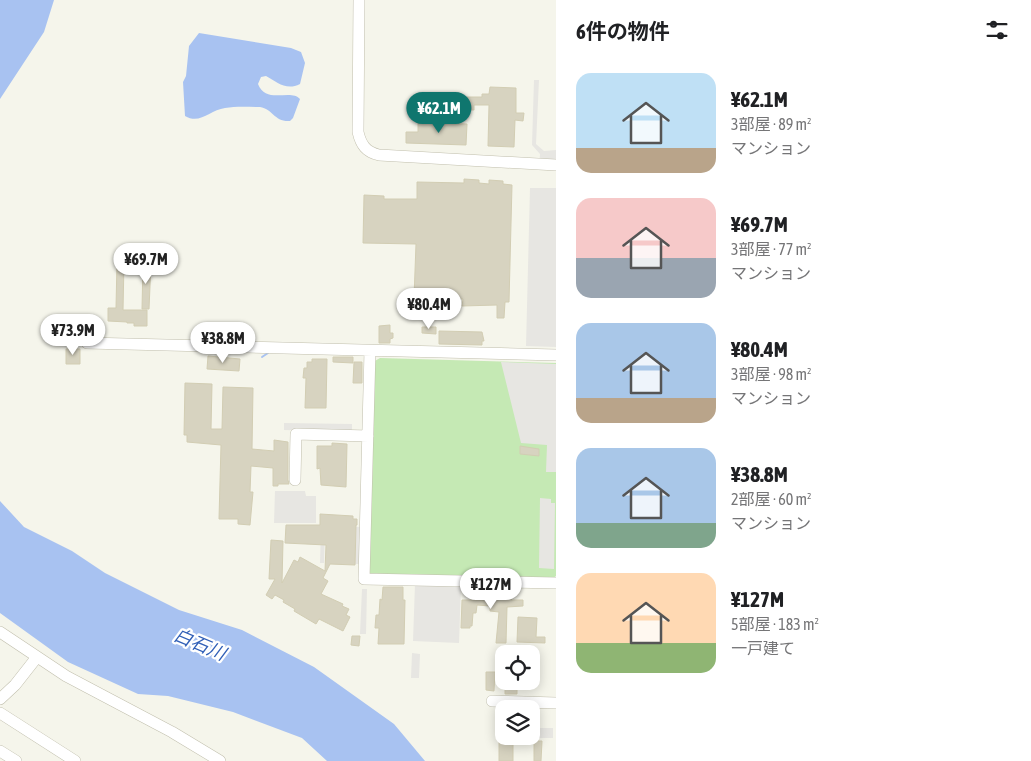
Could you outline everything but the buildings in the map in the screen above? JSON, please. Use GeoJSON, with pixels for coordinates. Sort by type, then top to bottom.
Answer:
{"type":"FeatureCollection","features":[{"type":"Feature","properties":{"kind":"street"},"geometry":{"type":"LineString","coordinates":[[359,0],[358,132],[360,141],[371,153],[556,164]]}},
{"type":"Feature","properties":{"kind":"street"},"geometry":{"type":"LineString","coordinates":[[87,343],[556,355]]}},
{"type":"Feature","properties":{"kind":"street"},"geometry":{"type":"LineString","coordinates":[[370,351],[364,579],[556,583]]}},
{"type":"Feature","properties":{"kind":"street"},"geometry":{"type":"LineString","coordinates":[[295,480],[296,434],[368,436]]}},
{"type":"Feature","properties":{"kind":"street"},"geometry":{"type":"LineString","coordinates":[[0,632],[66,676],[172,732],[220,761]]}},
{"type":"Feature","properties":{"kind":"street"},"geometry":{"type":"LineString","coordinates":[[0,699],[15,685],[37,657]]}},
{"type":"Feature","properties":{"kind":"street"},"geometry":{"type":"LineString","coordinates":[[492,701],[556,703]]}},
{"type":"Feature","properties":{"kind":"street"},"geometry":{"type":"LineString","coordinates":[[0,713],[75,761]]}},
{"type":"Feature","properties":{"kind":"street"},"geometry":{"type":"LineString","coordinates":[[0,751],[16,761]]}},
{"type":"Feature","properties":{"kind":"green space"},"geometry":{"type":"Polygon","coordinates":[[[380,358],[556,363],[556,576],[552,579],[367,576],[373,362],[380,358]]]}},
{"type":"Feature","properties":{"kind":"shaded area"},"geometry":{"type":"Polygon","coordinates":[[[534,80],[539,80],[536,144],[544,151],[556,150],[556,169],[539,169],[540,154],[532,145],[534,80]]]}},
{"type":"Feature","properties":{"kind":"shaded area"},"geometry":{"type":"Polygon","coordinates":[[[530,188],[556,188],[556,347],[526,346],[530,188]]]}},
{"type":"Feature","properties":{"kind":"shaded area"},"geometry":{"type":"Polygon","coordinates":[[[501,362],[556,364],[556,472],[546,472],[547,445],[521,443],[501,362]]]}},
{"type":"Feature","properties":{"kind":"shaded area"},"geometry":{"type":"Polygon","coordinates":[[[284,423],[352,424],[352,432],[284,430],[284,423]]]}},
{"type":"Feature","properties":{"kind":"shaded area"},"geometry":{"type":"Polygon","coordinates":[[[275,491],[305,491],[306,496],[316,496],[316,523],[274,523],[275,491]]]}},
{"type":"Feature","properties":{"kind":"shaded area"},"geometry":{"type":"Polygon","coordinates":[[[540,498],[551,499],[551,503],[555,503],[554,569],[539,568],[540,498]]]}},
{"type":"Feature","properties":{"kind":"shaded area"},"geometry":{"type":"Polygon","coordinates":[[[321,526],[362,527],[361,564],[355,564],[356,530],[325,530],[324,563],[320,563],[321,526]]]}},
{"type":"Feature","properties":{"kind":"shaded area"},"geometry":{"type":"Polygon","coordinates":[[[415,584],[461,585],[459,643],[413,641],[415,584]]]}},
{"type":"Feature","properties":{"kind":"shaded area"},"geometry":{"type":"Polygon","coordinates":[[[362,589],[367,589],[366,634],[360,634],[362,589]]]}},
{"type":"Feature","properties":{"kind":"shaded area"},"geometry":{"type":"Polygon","coordinates":[[[412,653],[420,654],[419,678],[411,678],[412,653]]]}},
{"type":"Feature","properties":{"kind":"shaded area"},"geometry":{"type":"Polygon","coordinates":[[[540,728],[553,728],[553,738],[540,738],[540,728]]]}},
{"type":"Feature","properties":{"kind":"water"},"geometry":{"type":"Polygon","coordinates":[[[0,0],[54,0],[44,32],[0,99],[0,0]]]}},
{"type":"Feature","properties":{"kind":"water"},"geometry":{"type":"Polygon","coordinates":[[[199,33],[291,48],[301,52],[305,63],[300,84],[290,87],[266,76],[261,77],[258,84],[267,94],[291,95],[300,99],[293,118],[290,121],[280,120],[268,110],[260,107],[225,108],[195,119],[185,116],[183,82],[186,76],[189,46],[199,33]]]}},
{"type":"Feature","properties":{"kind":"water","name":"白石川"},"geometry":{"type":"Polygon","coordinates":[[[0,501],[24,527],[72,551],[105,573],[179,610],[242,630],[314,667],[394,724],[425,761],[327,761],[302,738],[233,712],[168,696],[138,694],[68,662],[0,613],[0,501]]]}},
{"type":"Feature","properties":{"kind":"waterway"},"geometry":{"type":"LineString","coordinates":[[262,357],[268,353]]}}]}
